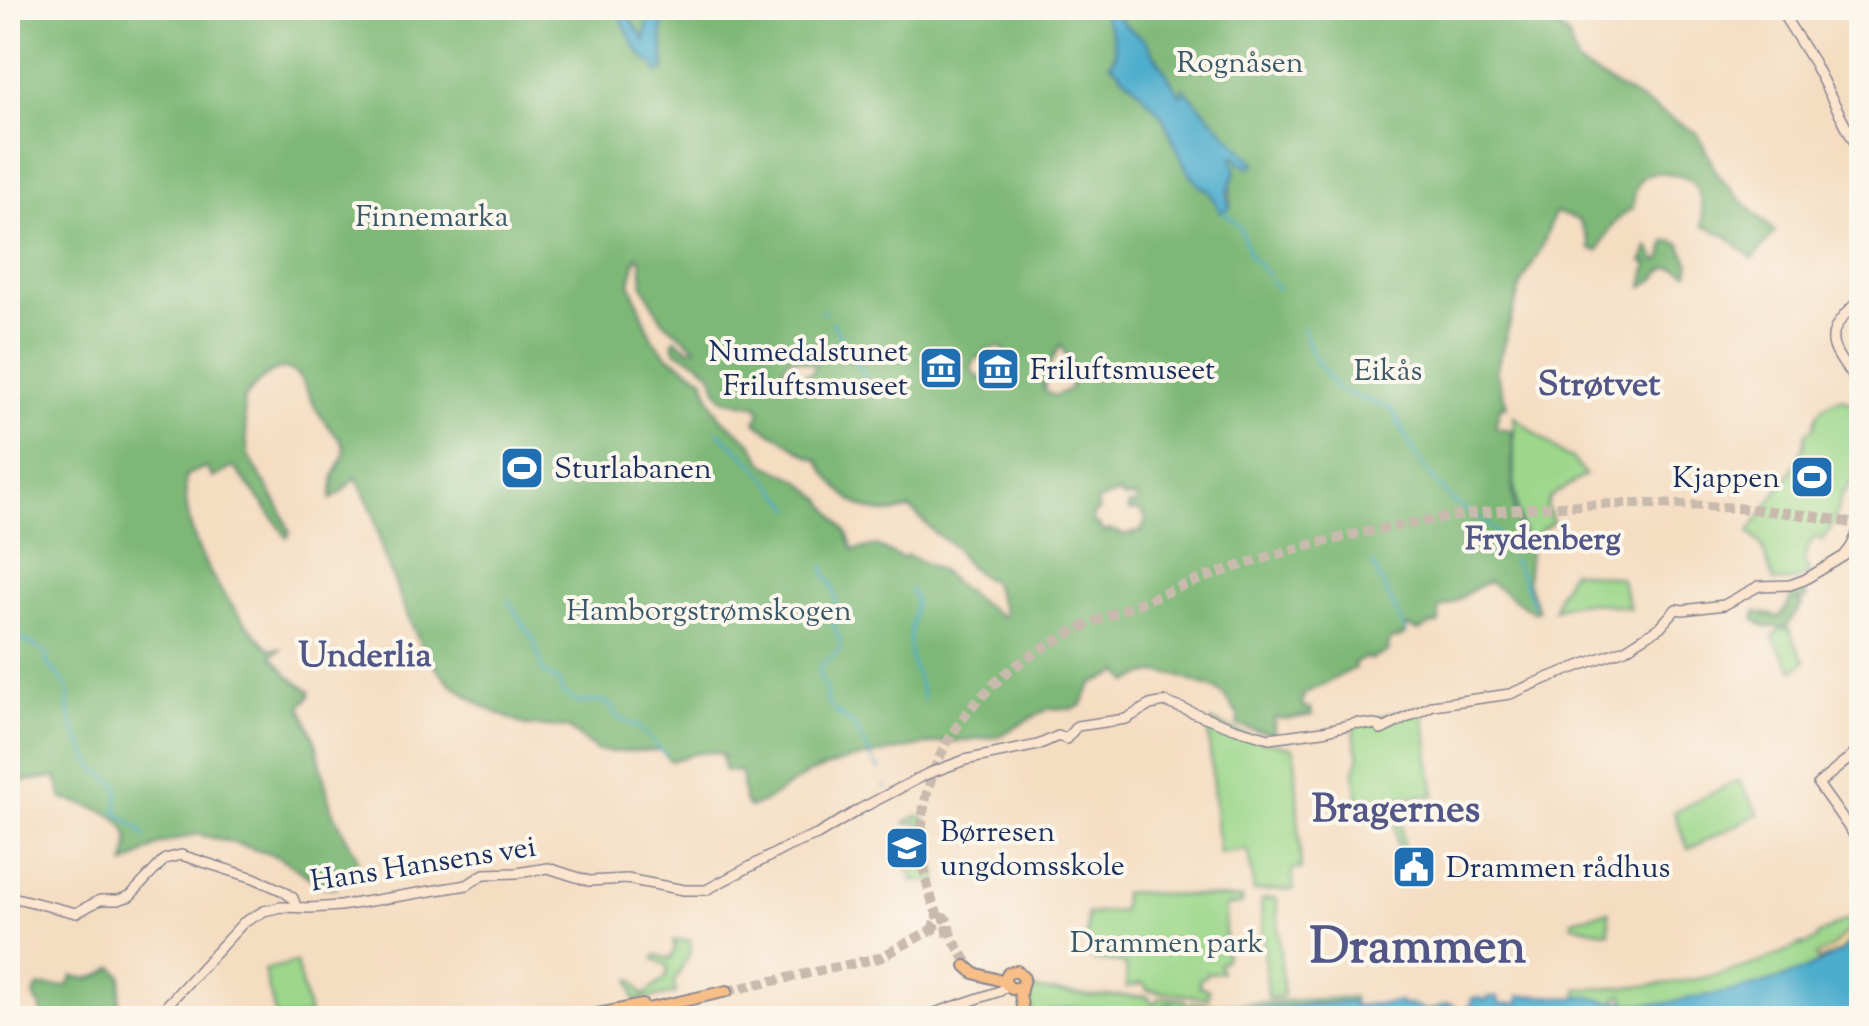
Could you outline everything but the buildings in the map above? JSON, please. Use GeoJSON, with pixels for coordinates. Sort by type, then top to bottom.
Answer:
{"type":"FeatureCollection","features":[{"type":"Feature","properties":{"kind":"main road"},"geometry":{"type":"LineString","coordinates":[[1778,8],[1813,62],[1862,157]]}},
{"type":"Feature","properties":{"kind":"main road"},"geometry":{"type":"LineString","coordinates":[[1862,298],[1840,319],[1834,344],[1838,359],[1862,392]]}},
{"type":"Feature","properties":{"kind":"main road","name":"Hans Hansens vei"},"geometry":{"type":"LineString","coordinates":[[155,1018],[247,919],[271,909],[349,905],[470,884],[484,874],[548,868],[589,881],[628,878],[684,890],[706,890],[817,835],[926,774],[965,760],[1038,745],[1058,736],[1066,738],[1077,726],[1126,719],[1163,702],[1268,738],[1356,724],[1377,729],[1428,706],[1510,694],[1625,649],[1660,627],[1676,608],[1724,605],[1759,586],[1790,585],[1804,580],[1844,556],[1862,524]]}},
{"type":"Feature","properties":{"kind":"main road"},"geometry":{"type":"LineString","coordinates":[[1862,748],[1820,783],[1862,842]]}},
{"type":"Feature","properties":{"kind":"main road"},"geometry":{"type":"LineString","coordinates":[[8,896],[76,913],[100,900],[130,896],[161,862],[176,855],[254,878],[289,895],[296,907]]}},
{"type":"Feature","properties":{"kind":"main road"},"geometry":{"type":"LineString","coordinates":[[967,965],[978,974],[1010,984]]}},
{"type":"Feature","properties":{"kind":"main road"},"geometry":{"type":"LineString","coordinates":[[1010,984],[1021,1017]]}},
{"type":"Feature","properties":{"kind":"main road"},"geometry":{"type":"LineString","coordinates":[[921,1018],[1010,984]]}},
{"type":"Feature","properties":{"kind":"main road"},"geometry":{"type":"LineString","coordinates":[[608,1018],[727,990]]}},
{"type":"Feature","properties":{"kind":"main road"},"geometry":{"type":"LineString","coordinates":[[577,1018],[668,1003]]}},
{"type":"Feature","properties":{"kind":"green space","name":"Finnemarka"},"geometry":{"type":"Polygon","coordinates":[[[8,8],[649,8],[645,40],[625,13],[620,17],[644,53],[665,69],[665,8],[1099,8],[1115,42],[1111,63],[1162,116],[1187,170],[1199,185],[1217,205],[1230,207],[1232,157],[1250,167],[1249,158],[1183,88],[1180,95],[1145,40],[1123,24],[1113,8],[1539,8],[1569,38],[1577,64],[1698,134],[1717,174],[1775,232],[1753,259],[1724,234],[1703,226],[1701,200],[1690,181],[1664,173],[1648,174],[1639,182],[1633,208],[1616,221],[1599,251],[1590,249],[1579,220],[1555,212],[1521,285],[1496,372],[1507,406],[1500,407],[1495,428],[1512,430],[1515,512],[1530,552],[1527,581],[1538,610],[1533,612],[1489,582],[1481,585],[1439,608],[1439,624],[1420,631],[1407,627],[1403,636],[1391,640],[1389,651],[1354,663],[1355,668],[1304,694],[1304,708],[1311,708],[1312,715],[1274,718],[1274,735],[1237,725],[1239,716],[1214,688],[1163,673],[1146,674],[1129,683],[1121,672],[1092,684],[1081,706],[1050,708],[997,737],[936,743],[847,760],[808,774],[749,808],[744,800],[741,772],[725,771],[724,756],[718,753],[697,753],[670,761],[660,750],[596,750],[568,728],[526,726],[484,707],[449,682],[426,656],[383,553],[373,512],[356,477],[331,499],[344,445],[318,412],[301,379],[281,369],[265,377],[243,399],[248,455],[281,510],[290,533],[287,538],[234,467],[213,478],[206,467],[186,475],[186,500],[198,548],[222,592],[270,649],[281,649],[272,656],[290,677],[310,691],[301,706],[316,743],[331,808],[357,857],[357,869],[334,872],[336,887],[322,886],[279,857],[197,834],[160,844],[125,865],[129,840],[126,830],[112,816],[63,799],[56,777],[8,783],[8,8]],[[637,256],[630,282],[652,338],[668,356],[704,378],[720,417],[752,443],[764,463],[799,480],[822,499],[847,533],[853,550],[876,546],[903,559],[907,555],[937,569],[1002,617],[993,583],[978,574],[955,547],[911,509],[876,512],[855,503],[818,460],[755,421],[760,414],[758,406],[724,399],[712,374],[675,350],[675,339],[690,349],[696,347],[662,320],[643,285],[641,259],[637,256]],[[1060,345],[1043,378],[1047,393],[1055,396],[1071,388],[1063,369],[1072,364],[1060,345]],[[1001,347],[985,350],[982,358],[977,357],[973,373],[997,390],[1018,368],[1001,347]],[[934,353],[926,380],[946,375],[959,360],[934,353]],[[792,357],[783,371],[786,378],[792,379],[813,372],[815,365],[792,357]],[[1119,493],[1097,501],[1099,511],[1093,514],[1093,523],[1103,532],[1111,530],[1125,535],[1143,531],[1147,519],[1137,510],[1129,511],[1128,506],[1136,504],[1138,498],[1122,497],[1119,493]]]}},
{"type":"Feature","properties":{"kind":"green space"},"geometry":{"type":"Polygon","coordinates":[[[1666,242],[1681,244],[1690,270],[1688,273],[1667,268],[1643,286],[1648,263],[1642,261],[1648,247],[1658,261],[1666,242]]]}},
{"type":"Feature","properties":{"kind":"green space"},"geometry":{"type":"Polygon","coordinates":[[[1841,398],[1861,407],[1856,472],[1842,493],[1826,535],[1822,541],[1816,536],[1808,547],[1804,562],[1810,574],[1794,581],[1774,582],[1761,544],[1749,532],[1796,464],[1806,432],[1814,428],[1819,412],[1841,398]]]}},
{"type":"Feature","properties":{"kind":"green space"},"geometry":{"type":"Polygon","coordinates":[[[1514,416],[1571,457],[1585,475],[1550,497],[1546,506],[1553,522],[1536,534],[1538,543],[1530,542],[1519,515],[1514,416]]]}},
{"type":"Feature","properties":{"kind":"green space"},"geometry":{"type":"Polygon","coordinates":[[[1571,571],[1620,578],[1630,608],[1582,603],[1554,610],[1571,571]]]}},
{"type":"Feature","properties":{"kind":"green space"},"geometry":{"type":"Polygon","coordinates":[[[1800,585],[1807,597],[1796,600],[1802,605],[1786,627],[1765,627],[1754,619],[1756,612],[1780,617],[1792,591],[1800,585]]]}},
{"type":"Feature","properties":{"kind":"green space"},"geometry":{"type":"Polygon","coordinates":[[[1781,628],[1789,629],[1806,660],[1795,670],[1773,638],[1781,628]]]}},
{"type":"Feature","properties":{"kind":"green space"},"geometry":{"type":"Polygon","coordinates":[[[1422,706],[1435,795],[1401,798],[1409,885],[1402,885],[1389,799],[1359,801],[1354,774],[1359,758],[1352,724],[1422,706]]]}},
{"type":"Feature","properties":{"kind":"green space"},"geometry":{"type":"Polygon","coordinates":[[[1212,722],[1295,751],[1301,869],[1292,870],[1294,889],[1254,891],[1248,850],[1219,854],[1208,728],[1212,722]]]}},
{"type":"Feature","properties":{"kind":"green space"},"geometry":{"type":"Polygon","coordinates":[[[1739,780],[1759,814],[1688,849],[1674,812],[1739,780]]]}},
{"type":"Feature","properties":{"kind":"green space"},"geometry":{"type":"Polygon","coordinates":[[[920,816],[926,820],[938,881],[911,882],[914,878],[908,870],[918,849],[914,843],[922,830],[917,822],[906,822],[920,816]]]}},
{"type":"Feature","properties":{"kind":"green space","name":"Drammen park"},"geometry":{"type":"Polygon","coordinates":[[[1123,893],[1242,899],[1242,904],[1225,906],[1226,958],[1219,964],[1221,972],[1206,973],[1200,978],[1199,986],[1209,990],[1208,998],[1148,990],[1142,983],[1127,987],[1126,966],[1093,960],[1091,941],[1087,939],[1087,914],[1122,911],[1123,893]]]}},
{"type":"Feature","properties":{"kind":"green space"},"geometry":{"type":"Polygon","coordinates":[[[1274,898],[1283,995],[1269,998],[1261,902],[1274,898]]]}},
{"type":"Feature","properties":{"kind":"green space"},"geometry":{"type":"Polygon","coordinates":[[[1609,911],[1609,932],[1572,925],[1572,920],[1609,911]]]}},
{"type":"Feature","properties":{"kind":"green space"},"geometry":{"type":"Polygon","coordinates":[[[1861,912],[1861,923],[1822,960],[1774,982],[1724,995],[1672,1002],[1627,1004],[1623,994],[1617,997],[1618,1003],[1578,996],[1577,989],[1664,984],[1749,966],[1803,946],[1861,912]]]}},
{"type":"Feature","properties":{"kind":"green space"},"geometry":{"type":"Polygon","coordinates":[[[690,940],[691,951],[674,982],[676,993],[634,999],[630,980],[643,996],[666,978],[668,966],[654,959],[656,955],[671,959],[673,941],[690,940]]]}},
{"type":"Feature","properties":{"kind":"green space"},"geometry":{"type":"Polygon","coordinates":[[[296,962],[309,1015],[276,1018],[264,970],[296,962]]]}},
{"type":"Feature","properties":{"kind":"green space"},"geometry":{"type":"Polygon","coordinates":[[[114,967],[122,976],[118,1012],[91,1018],[43,1018],[34,995],[38,987],[68,986],[73,976],[95,978],[114,967]]]}},
{"type":"Feature","properties":{"kind":"green space"},"geometry":{"type":"Polygon","coordinates":[[[1031,989],[1091,996],[1147,996],[1154,1004],[1161,997],[1184,1000],[1189,1007],[1194,1002],[1214,1005],[1353,997],[1353,1001],[1185,1011],[1171,1004],[1135,1011],[1075,1008],[1032,1018],[1026,995],[1031,989]]]}},
{"type":"Feature","properties":{"kind":"sand"},"geometry":{"type":"Polygon","coordinates":[[[1861,923],[1861,931],[1841,951],[1818,961],[1816,956],[1861,923]]]}},
{"type":"Feature","properties":{"kind":"water"},"geometry":{"type":"Polygon","coordinates":[[[649,8],[665,8],[664,71],[657,72],[654,64],[642,56],[620,17],[625,13],[645,40],[649,8]]]}},
{"type":"Feature","properties":{"kind":"water"},"geometry":{"type":"Polygon","coordinates":[[[1099,8],[1113,8],[1123,24],[1145,40],[1180,95],[1183,88],[1255,163],[1250,167],[1232,157],[1236,170],[1227,195],[1230,207],[1221,212],[1209,191],[1187,170],[1162,116],[1110,63],[1116,57],[1115,43],[1099,8]]]}},
{"type":"Feature","properties":{"kind":"water"},"geometry":{"type":"Polygon","coordinates":[[[1861,931],[1861,1018],[1030,1018],[1072,1008],[1157,1012],[1176,1007],[1184,1012],[1215,1012],[1353,1002],[1354,1006],[1400,1002],[1427,1011],[1448,1004],[1465,1011],[1472,998],[1485,1001],[1498,997],[1500,1004],[1519,1003],[1519,996],[1583,996],[1656,1004],[1730,992],[1787,976],[1840,952],[1861,931]]]}},
{"type":"Feature","properties":{"kind":"waterway"},"geometry":{"type":"LineString","coordinates":[[1223,211],[1236,223]]}},
{"type":"Feature","properties":{"kind":"waterway"},"geometry":{"type":"LineString","coordinates":[[1239,225],[1250,256],[1268,275]]}},
{"type":"Feature","properties":{"kind":"waterway"},"geometry":{"type":"LineString","coordinates":[[1269,280],[1278,288]]}},
{"type":"Feature","properties":{"kind":"waterway"},"geometry":{"type":"LineString","coordinates":[[821,311],[825,313]]}},
{"type":"Feature","properties":{"kind":"waterway"},"geometry":{"type":"LineString","coordinates":[[832,322],[868,382]]}},
{"type":"Feature","properties":{"kind":"waterway"},"geometry":{"type":"LineString","coordinates":[[1303,328],[1314,357],[1338,390],[1393,410],[1411,447],[1436,483],[1489,527],[1507,548]]}},
{"type":"Feature","properties":{"kind":"waterway"},"geometry":{"type":"LineString","coordinates":[[719,432],[793,508]]}},
{"type":"Feature","properties":{"kind":"waterway"},"geometry":{"type":"LineString","coordinates":[[1512,560],[1533,605]]}},
{"type":"Feature","properties":{"kind":"waterway"},"geometry":{"type":"LineString","coordinates":[[1373,564],[1407,634]]}},
{"type":"Feature","properties":{"kind":"waterway"},"geometry":{"type":"LineString","coordinates":[[824,566],[836,599]]}},
{"type":"Feature","properties":{"kind":"waterway"},"geometry":{"type":"LineString","coordinates":[[910,590],[915,600],[910,654],[924,699]]}},
{"type":"Feature","properties":{"kind":"waterway"},"geometry":{"type":"LineString","coordinates":[[508,600],[535,640],[542,671],[560,683],[562,693],[579,703],[604,701],[617,717],[640,728],[665,755]]}},
{"type":"Feature","properties":{"kind":"waterway"},"geometry":{"type":"LineString","coordinates":[[829,705],[819,676],[821,665],[835,655],[840,645],[833,623],[836,601]]}},
{"type":"Feature","properties":{"kind":"waterway"},"geometry":{"type":"LineString","coordinates":[[8,611],[16,632],[47,655],[47,664],[66,686],[69,712],[85,750],[96,769],[118,789],[116,812],[146,838]]}},
{"type":"Feature","properties":{"kind":"waterway"},"geometry":{"type":"LineString","coordinates":[[832,709],[857,731]]}},
{"type":"Feature","properties":{"kind":"waterway"},"geometry":{"type":"LineString","coordinates":[[858,734],[874,762]]}},
{"type":"Feature","properties":{"kind":"waterway"},"geometry":{"type":"LineString","coordinates":[[876,765],[880,769]]}},
{"type":"Feature","properties":{"kind":"tunnel"},"geometry":{"type":"LineString","coordinates":[[939,918],[926,881],[922,844],[924,808],[933,774],[948,742],[968,712],[1024,660],[1110,615],[1271,556],[1361,533],[1499,511],[1687,505],[1791,514],[1862,526]]}},
{"type":"Feature","properties":{"kind":"tunnel"},"geometry":{"type":"LineString","coordinates":[[942,918],[949,925],[942,932],[935,925],[942,918]]}},
{"type":"Feature","properties":{"kind":"tunnel"},"geometry":{"type":"LineString","coordinates":[[949,927],[968,964]]}},
{"type":"Feature","properties":{"kind":"tunnel"},"geometry":{"type":"LineString","coordinates":[[727,991],[879,958],[935,928]]}},
{"type":"Feature","properties":{"kind":"place","name":"Numedalstunet Friluftsmuseet"},"geometry":{"type":"Point","coordinates":[941,368]}},
{"type":"Feature","properties":{"kind":"place","name":"Friluftsmuseet"},"geometry":{"type":"Point","coordinates":[998,369]}},
{"type":"Feature","properties":{"kind":"place","name":"Sturlabanen"},"geometry":{"type":"Point","coordinates":[522,468]}},
{"type":"Feature","properties":{"kind":"place","name":"Kjappen"},"geometry":{"type":"Point","coordinates":[1812,477]}},
{"type":"Feature","properties":{"kind":"place","name":"Børresen ungdomsskole"},"geometry":{"type":"Point","coordinates":[907,848]}},
{"type":"Feature","properties":{"kind":"place","name":"Drammen rådhus"},"geometry":{"type":"Point","coordinates":[1414,867]}},
{"type":"Feature","properties":{"kind":"district","name":"Strøtvet"},"geometry":{"type":"Point","coordinates":[1599,383]}},
{"type":"Feature","properties":{"kind":"district","name":"Frydenberg"},"geometry":{"type":"Point","coordinates":[1543,538]}},
{"type":"Feature","properties":{"kind":"district","name":"Underlia"},"geometry":{"type":"Point","coordinates":[365,654]}},
{"type":"Feature","properties":{"kind":"district","name":"Bragernes"},"geometry":{"type":"Point","coordinates":[1396,807]}},
{"type":"Feature","properties":{"kind":"district","name":"Drammen"},"geometry":{"type":"Point","coordinates":[1418,944]}},
{"type":"Feature","properties":{"kind":"park label","name":"Rognåsen"},"geometry":{"type":"Point","coordinates":[1240,62]}},
{"type":"Feature","properties":{"kind":"park label","name":"Eikås"},"geometry":{"type":"Point","coordinates":[1388,370]}},
{"type":"Feature","properties":{"kind":"park label","name":"Hamborgstrømskogen"},"geometry":{"type":"Point","coordinates":[709,610]}}]}
